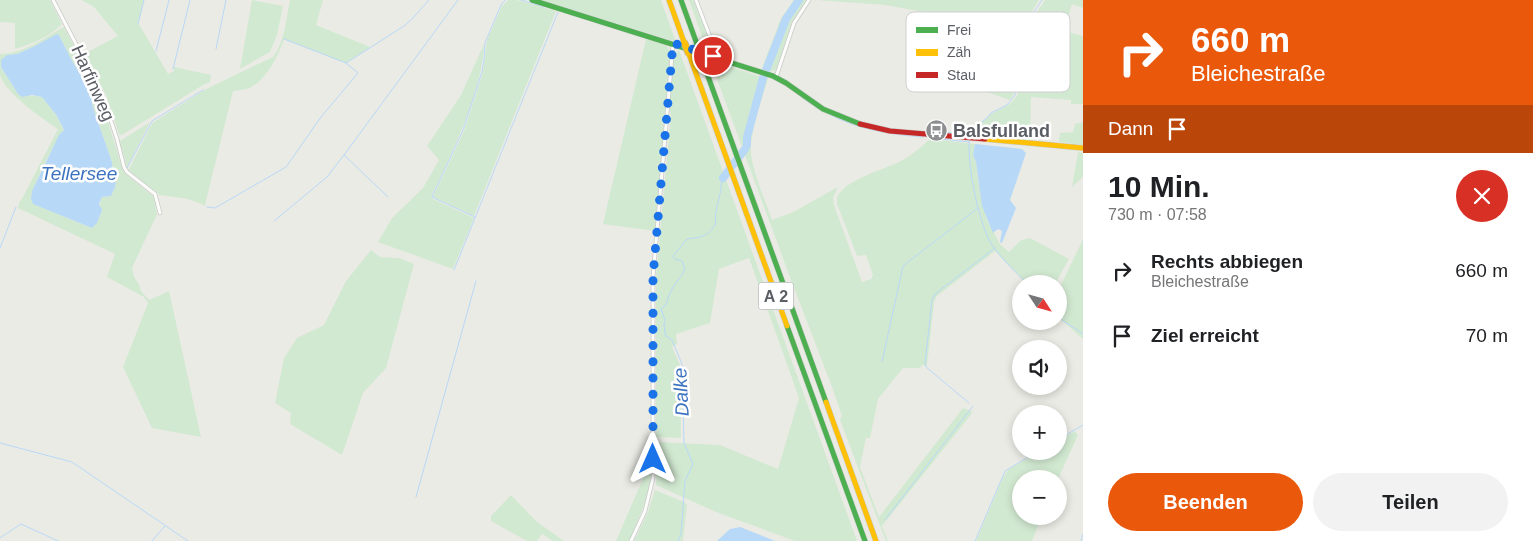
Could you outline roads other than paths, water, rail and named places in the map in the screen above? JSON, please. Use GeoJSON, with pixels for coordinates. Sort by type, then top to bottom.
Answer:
{"type":"FeatureCollection","features":[{"type":"Feature","properties":{"kind":"main road"},"geometry":{"type":"LineString","coordinates":[[532,0],[762,72],[775,77],[823,109],[878,129],[1083,148]]}},
{"type":"Feature","properties":{"kind":"main road","name":"A 2"},"geometry":{"type":"LineString","coordinates":[[669,0],[865,541]]}},
{"type":"Feature","properties":{"kind":"main road","name":"A 2"},"geometry":{"type":"LineString","coordinates":[[680,0],[876,541]]}},
{"type":"Feature","properties":{"kind":"street","name":"Harfinweg"},"geometry":{"type":"LineString","coordinates":[[53,0],[102,94],[124,167],[127,172],[156,194],[160,214]]}},
{"type":"Feature","properties":{"kind":"street"},"geometry":{"type":"LineString","coordinates":[[696,0],[714,47],[713,56]]}},
{"type":"Feature","properties":{"kind":"street"},"geometry":{"type":"LineString","coordinates":[[775,77],[794,23],[809,0]]}},
{"type":"Feature","properties":{"kind":"street"},"geometry":{"type":"LineString","coordinates":[[631,541],[645,511],[653,478],[653,277],[673,43]]}},
{"type":"Feature","properties":{"kind":"water","name":"Tellersee"},"geometry":{"type":"Polygon","coordinates":[[[57,34],[94,96],[92,103],[94,111],[112,162],[113,174],[116,178],[111,196],[102,197],[99,204],[102,210],[97,223],[92,228],[33,204],[31,199],[32,191],[59,135],[64,130],[57,116],[42,97],[32,95],[22,97],[18,94],[1,67],[1,60],[7,55],[17,54],[57,34]]]}},
{"type":"Feature","properties":{"kind":"water"},"geometry":{"type":"Polygon","coordinates":[[[975,144],[1022,149],[1026,153],[1010,200],[1016,208],[1002,243],[1000,242],[1002,231],[998,229],[993,233],[982,206],[976,162],[973,155],[975,144]]]}},
{"type":"Feature","properties":{"kind":"water"},"geometry":{"type":"Polygon","coordinates":[[[740,527],[775,541],[717,541],[730,529],[740,527]]]}},
{"type":"Feature","properties":{"kind":"waterway"},"geometry":{"type":"LineString","coordinates":[[138,24],[144,0]]}},
{"type":"Feature","properties":{"kind":"waterway"},"geometry":{"type":"LineString","coordinates":[[156,51],[169,0]]}},
{"type":"Feature","properties":{"kind":"waterway"},"geometry":{"type":"LineString","coordinates":[[173,69],[190,0]]}},
{"type":"Feature","properties":{"kind":"waterway"},"geometry":{"type":"LineString","coordinates":[[216,49],[226,0]]}},
{"type":"Feature","properties":{"kind":"waterway"},"geometry":{"type":"LineString","coordinates":[[207,207],[215,208],[286,167],[321,117],[358,73],[346,63],[404,26],[429,0]]}},
{"type":"Feature","properties":{"kind":"waterway"},"geometry":{"type":"LineString","coordinates":[[344,155],[458,0]]}},
{"type":"Feature","properties":{"kind":"waterway"},"geometry":{"type":"LineString","coordinates":[[475,217],[432,197],[463,130],[482,72],[485,43],[501,5],[505,0]]}},
{"type":"Feature","properties":{"kind":"waterway"},"geometry":{"type":"LineString","coordinates":[[521,0],[544,7]]}},
{"type":"Feature","properties":{"kind":"waterway","name":"Dalke"},"geometry":{"type":"LineString","coordinates":[[723,178],[747,145],[747,137],[763,78],[786,19],[799,0]]}},
{"type":"Feature","properties":{"kind":"waterway"},"geometry":{"type":"LineString","coordinates":[[1034,12],[1042,0]]}},
{"type":"Feature","properties":{"kind":"waterway"},"geometry":{"type":"LineString","coordinates":[[454,270],[558,12]]}},
{"type":"Feature","properties":{"kind":"waterway"},"geometry":{"type":"LineString","coordinates":[[284,39],[346,63]]}},
{"type":"Feature","properties":{"kind":"waterway"},"geometry":{"type":"LineString","coordinates":[[127,168],[152,121],[203,90]]}},
{"type":"Feature","properties":{"kind":"waterway"},"geometry":{"type":"LineString","coordinates":[[969,135],[991,113],[1007,105],[1016,92]]}},
{"type":"Feature","properties":{"kind":"waterway"},"geometry":{"type":"LineString","coordinates":[[801,97],[830,115],[859,126],[889,133],[923,137]]}},
{"type":"Feature","properties":{"kind":"waterway"},"geometry":{"type":"LineString","coordinates":[[941,132],[970,134]]}},
{"type":"Feature","properties":{"kind":"waterway"},"geometry":{"type":"LineString","coordinates":[[932,138],[969,142]]}},
{"type":"Feature","properties":{"kind":"waterway"},"geometry":{"type":"LineString","coordinates":[[969,141],[974,191],[989,240],[1019,275]]}},
{"type":"Feature","properties":{"kind":"waterway"},"geometry":{"type":"LineString","coordinates":[[274,221],[327,177],[344,155],[388,197]]}},
{"type":"Feature","properties":{"kind":"waterway","name":"Dalke"},"geometry":{"type":"LineString","coordinates":[[678,541],[681,534],[685,481],[693,464],[684,443],[682,364],[672,340],[665,335],[665,320],[661,309],[666,305],[671,290],[685,269],[682,261],[675,259],[673,256],[687,239],[704,236],[716,223],[716,212],[723,178]]}},
{"type":"Feature","properties":{"kind":"waterway"},"geometry":{"type":"LineString","coordinates":[[0,248],[16,207]]}},
{"type":"Feature","properties":{"kind":"waterway"},"geometry":{"type":"LineString","coordinates":[[882,362],[903,266],[978,208]]}},
{"type":"Feature","properties":{"kind":"waterway"},"geometry":{"type":"LineString","coordinates":[[969,403],[926,367],[932,300],[935,294],[995,248]]}},
{"type":"Feature","properties":{"kind":"waterway"},"geometry":{"type":"LineString","coordinates":[[416,497],[476,281]]}},
{"type":"Feature","properties":{"kind":"waterway"},"geometry":{"type":"LineString","coordinates":[[1068,324],[1083,334]]}},
{"type":"Feature","properties":{"kind":"waterway"},"geometry":{"type":"LineString","coordinates":[[885,520],[973,406]]}},
{"type":"Feature","properties":{"kind":"waterway"},"geometry":{"type":"LineString","coordinates":[[1067,434],[1083,425]]}},
{"type":"Feature","properties":{"kind":"waterway"},"geometry":{"type":"LineString","coordinates":[[0,443],[72,462],[188,541]]}},
{"type":"Feature","properties":{"kind":"waterway"},"geometry":{"type":"LineString","coordinates":[[975,541],[1005,471],[1023,460]]}},
{"type":"Feature","properties":{"kind":"waterway"},"geometry":{"type":"LineString","coordinates":[[0,538],[21,524],[58,541]]}},
{"type":"Feature","properties":{"kind":"waterway"},"geometry":{"type":"LineString","coordinates":[[152,541],[165,526]]}},
{"type":"Feature","properties":{"kind":"waterway"},"geometry":{"type":"LineString","coordinates":[[1081,541],[1083,534]]}},
{"type":"Feature","properties":{"kind":"place","name":"Balsfulland"},"geometry":{"type":"Point","coordinates":[937,131]}}]}
